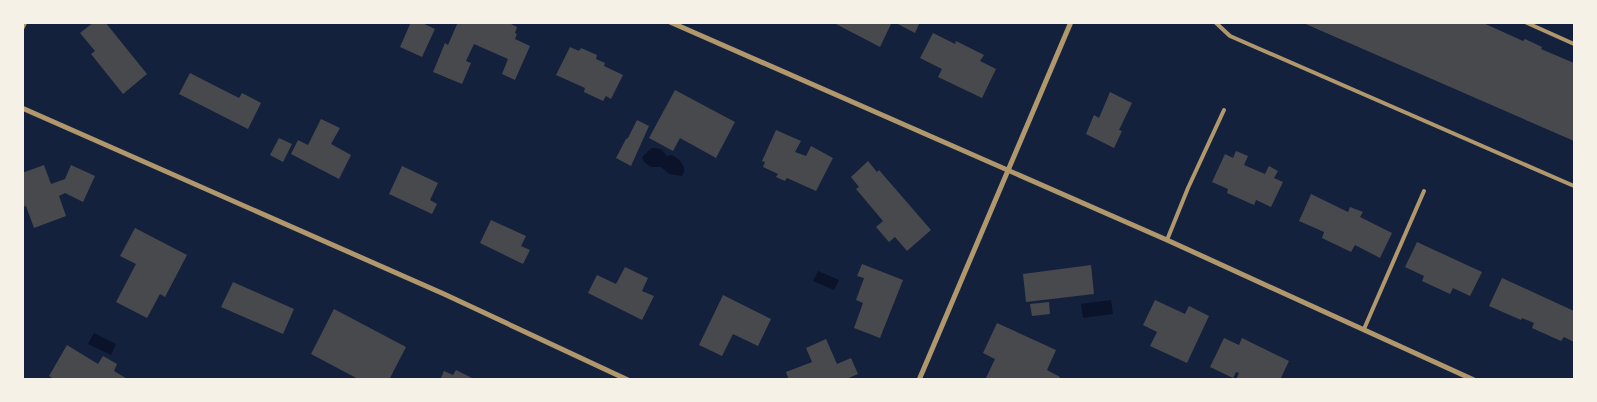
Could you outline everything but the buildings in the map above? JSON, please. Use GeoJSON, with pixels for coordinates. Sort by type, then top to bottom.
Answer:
{"type":"FeatureCollection","features":[{"type":"Feature","properties":{"kind":"street"},"geometry":{"type":"LineString","coordinates":[[22,28],[25,22]]}},
{"type":"Feature","properties":{"kind":"street"},"geometry":{"type":"LineString","coordinates":[[670,22],[1008,169],[1474,380]]}},
{"type":"Feature","properties":{"kind":"street"},"geometry":{"type":"LineString","coordinates":[[919,380],[1071,22]]}},
{"type":"Feature","properties":{"kind":"street"},"geometry":{"type":"LineString","coordinates":[[22,108],[444,294],[628,380]]}},
{"type":"Feature","properties":{"kind":"lane"},"geometry":{"type":"LineString","coordinates":[[1215,22],[1230,36],[1574,186]]}},
{"type":"Feature","properties":{"kind":"lane"},"geometry":{"type":"LineString","coordinates":[[1525,22],[1574,44]]}},
{"type":"Feature","properties":{"kind":"lane"},"geometry":{"type":"LineString","coordinates":[[1167,240],[1188,188],[1224,110]]}},
{"type":"Feature","properties":{"kind":"lane"},"geometry":{"type":"LineString","coordinates":[[1364,329],[1424,191]]}},
{"type":"Feature","properties":{"kind":"water"},"geometry":{"type":"Polygon","coordinates":[[[652,148],[661,149],[667,156],[672,155],[678,159],[684,167],[682,176],[669,174],[661,167],[651,167],[644,162],[642,157],[652,148]]]}},
{"type":"Feature","properties":{"kind":"water"},"geometry":{"type":"Polygon","coordinates":[[[818,271],[839,280],[834,290],[813,281],[818,271]]]}},
{"type":"Feature","properties":{"kind":"water"},"geometry":{"type":"Polygon","coordinates":[[[1111,300],[1113,314],[1083,318],[1081,304],[1111,300]]]}},
{"type":"Feature","properties":{"kind":"water"},"geometry":{"type":"Polygon","coordinates":[[[94,333],[116,344],[111,355],[88,344],[94,333]]]}}]}
